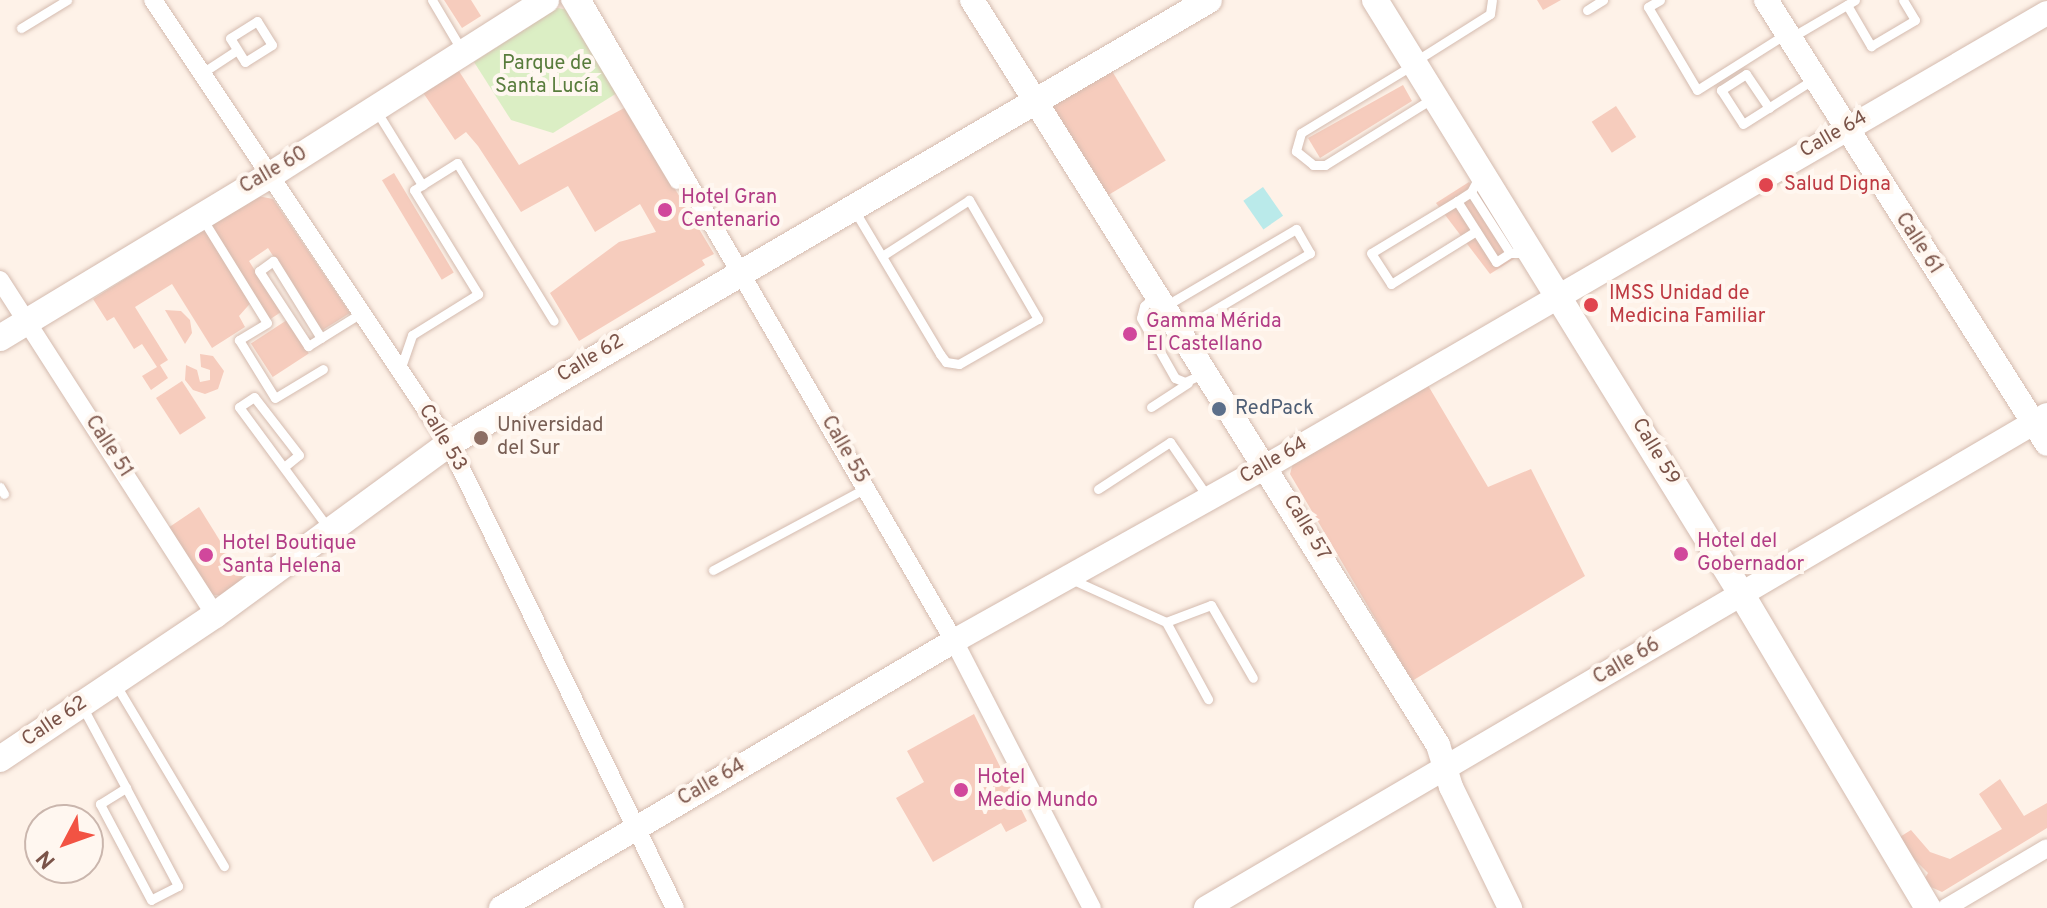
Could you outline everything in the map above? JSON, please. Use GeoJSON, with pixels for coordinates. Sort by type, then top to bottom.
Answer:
{"type":"FeatureCollection","features":[{"type":"Feature","properties":{"kind":"main road","name":"Calle 60"},"geometry":{"type":"LineString","coordinates":[[19,325],[202,219],[268,175],[378,113],[546,0]]}},
{"type":"Feature","properties":{"kind":"main road","name":"Calle 62"},"geometry":{"type":"LineString","coordinates":[[0,759],[215,615],[449,444],[733,259],[851,206],[1037,102],[1209,0]]}},
{"type":"Feature","properties":{"kind":"main road","name":"Calle 59"},"geometry":{"type":"LineString","coordinates":[[1375,0],[1436,97],[1477,182],[1522,253],[1559,294],[1928,908]]}},
{"type":"Feature","properties":{"kind":"street","name":"Calle 53"},"geometry":{"type":"LineString","coordinates":[[153,0],[449,444],[639,826],[675,908]]}},
{"type":"Feature","properties":{"kind":"street"},"geometry":{"type":"LineString","coordinates":[[0,348],[19,325],[268,175],[458,44],[529,0]]}},
{"type":"Feature","properties":{"kind":"street"},"geometry":{"type":"LineString","coordinates":[[378,113],[565,0],[733,259]]}},
{"type":"Feature","properties":{"kind":"street","name":"Calle 55"},"geometry":{"type":"LineString","coordinates":[[582,0],[954,641],[1092,908]]}},
{"type":"Feature","properties":{"kind":"street"},"geometry":{"type":"LineString","coordinates":[[590,0],[733,259]]}},
{"type":"Feature","properties":{"kind":"street","name":"Calle 57"},"geometry":{"type":"LineString","coordinates":[[972,0],[1163,300],[1199,375],[1267,466],[1438,745],[1445,767],[1510,908]]}},
{"type":"Feature","properties":{"kind":"street","name":"Calle 61"},"geometry":{"type":"LineString","coordinates":[[1766,0],[1844,129],[2040,419],[2047,444]]}},
{"type":"Feature","properties":{"kind":"street","name":"Calle 64"},"geometry":{"type":"LineString","coordinates":[[501,908],[954,641],[1267,466],[2047,13]]}},
{"type":"Feature","properties":{"kind":"street","name":"Calle 51"},"geometry":{"type":"LineString","coordinates":[[0,280],[19,325],[215,615]]}},
{"type":"Feature","properties":{"kind":"street","name":"Calle 66"},"geometry":{"type":"LineString","coordinates":[[1206,908],[2040,419]]}},
{"type":"Feature","properties":{"kind":"street"},"geometry":{"type":"LineString","coordinates":[[1946,908],[2047,848]]}},
{"type":"Feature","properties":{"kind":"lane"},"geometry":{"type":"LineString","coordinates":[[432,0],[458,44]]}},
{"type":"Feature","properties":{"kind":"lane"},"geometry":{"type":"LineString","coordinates":[[1436,97],[1325,165],[1313,165],[1296,151],[1301,133],[1490,14],[1492,0]]}},
{"type":"Feature","properties":{"kind":"lane"},"geometry":{"type":"LineString","coordinates":[[1587,10],[1603,0]]}},
{"type":"Feature","properties":{"kind":"lane"},"geometry":{"type":"LineString","coordinates":[[1660,0],[1648,7],[1697,90],[1851,2],[1871,46],[1915,20],[1903,0]]}},
{"type":"Feature","properties":{"kind":"lane"},"geometry":{"type":"LineString","coordinates":[[21,28],[61,2]]}},
{"type":"Feature","properties":{"kind":"lane"},"geometry":{"type":"LineString","coordinates":[[257,21],[272,45],[245,62],[237,50],[230,38],[257,21]]}},
{"type":"Feature","properties":{"kind":"lane"},"geometry":{"type":"LineString","coordinates":[[202,73],[237,50]]}},
{"type":"Feature","properties":{"kind":"lane"},"geometry":{"type":"LineString","coordinates":[[1769,108],[1746,74],[1721,90],[1743,124],[1769,108],[1814,79]]}},
{"type":"Feature","properties":{"kind":"lane"},"geometry":{"type":"LineString","coordinates":[[378,113],[422,185]]}},
{"type":"Feature","properties":{"kind":"lane"},"geometry":{"type":"LineString","coordinates":[[400,370],[412,335],[478,294],[414,190],[457,163],[554,321]]}},
{"type":"Feature","properties":{"kind":"lane"},"geometry":{"type":"LineString","coordinates":[[1476,231],[1391,284],[1371,253],[1457,201],[1477,182]]}},
{"type":"Feature","properties":{"kind":"lane"},"geometry":{"type":"LineString","coordinates":[[851,206],[946,362],[959,364],[1038,319],[969,200],[882,256]]}},
{"type":"Feature","properties":{"kind":"lane"},"geometry":{"type":"LineString","coordinates":[[1457,201],[1496,262],[1522,253]]}},
{"type":"Feature","properties":{"kind":"lane"},"geometry":{"type":"LineString","coordinates":[[202,219],[267,323],[239,340],[275,398],[323,369]]}},
{"type":"Feature","properties":{"kind":"lane"},"geometry":{"type":"LineString","coordinates":[[1163,300],[1296,229],[1310,253],[1197,320]]}},
{"type":"Feature","properties":{"kind":"lane"},"geometry":{"type":"LineString","coordinates":[[321,338],[273,261],[259,271],[308,346],[321,338],[361,313]]}},
{"type":"Feature","properties":{"kind":"lane"},"geometry":{"type":"LineString","coordinates":[[1151,407],[1199,375]]}},
{"type":"Feature","properties":{"kind":"lane"},"geometry":{"type":"LineString","coordinates":[[284,467],[299,455],[254,397],[239,407],[329,529]]}},
{"type":"Feature","properties":{"kind":"lane"},"geometry":{"type":"LineString","coordinates":[[1098,489],[1170,442],[1209,499]]}},
{"type":"Feature","properties":{"kind":"lane"},"geometry":{"type":"LineString","coordinates":[[713,570],[866,488]]}},
{"type":"Feature","properties":{"kind":"lane"},"geometry":{"type":"LineString","coordinates":[[1068,577],[1166,622],[1208,699]]}},
{"type":"Feature","properties":{"kind":"lane"},"geometry":{"type":"LineString","coordinates":[[1166,622],[1211,605],[1253,678]]}},
{"type":"Feature","properties":{"kind":"lane"},"geometry":{"type":"LineString","coordinates":[[114,683],[224,866]]}},
{"type":"Feature","properties":{"kind":"lane"},"geometry":{"type":"LineString","coordinates":[[81,705],[126,788],[178,886],[151,900],[100,804],[126,788]]}},
{"type":"Feature","properties":{"kind":"green space","name":"Parque de Santa Lucía"},"geometry":{"type":"Polygon","coordinates":[[[558,8],[568,10],[617,93],[553,133],[511,120],[474,62],[558,8]]]}},
{"type":"Feature","properties":{"kind":"water"},"geometry":{"type":"Polygon","coordinates":[[[1263,187],[1283,216],[1263,229],[1243,201],[1263,187]]]}},
{"type":"Feature","properties":{"kind":"building"},"geometry":{"type":"Polygon","coordinates":[[[444,0],[471,0],[481,16],[462,28],[444,0]]]}},
{"type":"Feature","properties":{"kind":"building"},"geometry":{"type":"Polygon","coordinates":[[[1537,0],[1561,0],[1543,10],[1537,0]]]}},
{"type":"Feature","properties":{"kind":"building"},"geometry":{"type":"Polygon","coordinates":[[[1106,61],[1166,160],[1097,202],[1037,102],[1106,61]]]}},
{"type":"Feature","properties":{"kind":"building"},"geometry":{"type":"Polygon","coordinates":[[[457,68],[519,165],[626,107],[714,254],[702,260],[705,265],[579,341],[550,293],[619,242],[656,232],[640,204],[595,232],[568,186],[521,212],[478,146],[466,132],[455,140],[422,91],[457,68]]]}},
{"type":"Feature","properties":{"kind":"building"},"geometry":{"type":"Polygon","coordinates":[[[1403,85],[1412,101],[1320,158],[1308,138],[1403,85]]]}},
{"type":"Feature","properties":{"kind":"building"},"geometry":{"type":"Polygon","coordinates":[[[1616,106],[1636,137],[1612,153],[1592,122],[1616,106]]]}},
{"type":"Feature","properties":{"kind":"building"},"geometry":{"type":"Polygon","coordinates":[[[394,173],[454,272],[442,280],[382,180],[394,173]]]}},
{"type":"Feature","properties":{"kind":"building"},"geometry":{"type":"Polygon","coordinates":[[[1469,182],[1517,257],[1490,274],[1436,203],[1469,182]]]}},
{"type":"Feature","properties":{"kind":"building"},"geometry":{"type":"Polygon","coordinates":[[[258,196],[273,199],[350,313],[321,331],[268,248],[249,261],[281,312],[269,320],[255,298],[239,316],[245,327],[212,348],[172,284],[135,307],[168,360],[160,365],[168,378],[151,390],[142,376],[157,367],[142,344],[134,349],[114,317],[107,321],[93,299],[258,196]]]}},
{"type":"Feature","properties":{"kind":"building"},"geometry":{"type":"Polygon","coordinates":[[[165,310],[181,311],[190,320],[192,333],[185,344],[165,310]]]}},
{"type":"Feature","properties":{"kind":"building"},"geometry":{"type":"Polygon","coordinates":[[[287,320],[309,354],[273,377],[251,343],[287,320]]]}},
{"type":"Feature","properties":{"kind":"building"},"geometry":{"type":"Polygon","coordinates":[[[200,354],[213,356],[224,371],[218,389],[205,394],[193,390],[185,380],[186,365],[197,370],[200,382],[210,380],[210,370],[201,367],[200,354]]]}},
{"type":"Feature","properties":{"kind":"building"},"geometry":{"type":"Polygon","coordinates":[[[182,381],[206,418],[180,435],[156,398],[182,381]]]}},
{"type":"Feature","properties":{"kind":"building"},"geometry":{"type":"Polygon","coordinates":[[[1426,382],[1488,487],[1531,469],[1585,576],[1412,681],[1290,474],[1293,463],[1426,382]]]}},
{"type":"Feature","properties":{"kind":"building","name":"Hotel Boutique Santa Helena"},"geometry":{"type":"Polygon","coordinates":[[[199,507],[245,581],[223,596],[207,594],[165,530],[199,507]]]}},
{"type":"Feature","properties":{"kind":"building","name":"Hotel Medio Mundo"},"geometry":{"type":"Polygon","coordinates":[[[974,714],[1027,821],[1006,832],[1001,823],[933,862],[896,798],[924,782],[907,751],[974,714]]]}},
{"type":"Feature","properties":{"kind":"building"},"geometry":{"type":"Polygon","coordinates":[[[2000,779],[2024,816],[2047,803],[2047,828],[1942,892],[1922,883],[1928,873],[1895,840],[1911,830],[1930,852],[1950,859],[2002,829],[1979,794],[2000,779]]]}},
{"type":"Feature","properties":{"kind":"place","name":"Salud Digna"},"geometry":{"type":"Point","coordinates":[1766,185]}},
{"type":"Feature","properties":{"kind":"place","name":"Hotel Gran Centenario"},"geometry":{"type":"Point","coordinates":[665,210]}},
{"type":"Feature","properties":{"kind":"place","name":"IMSS Unidad de Medicina Familiar"},"geometry":{"type":"Point","coordinates":[1591,305]}},
{"type":"Feature","properties":{"kind":"place","name":"Gamma Mérida El Castellano"},"geometry":{"type":"Point","coordinates":[1130,334]}},
{"type":"Feature","properties":{"kind":"place","name":"RedPack"},"geometry":{"type":"Point","coordinates":[1219,409]}},
{"type":"Feature","properties":{"kind":"place","name":"Universidad del Sur"},"geometry":{"type":"Point","coordinates":[481,438]}},
{"type":"Feature","properties":{"kind":"place","name":"Hotel del Gobernador"},"geometry":{"type":"Point","coordinates":[1681,554]}},
{"type":"Feature","properties":{"kind":"place","name":"Hotel Boutique Santa Helena"},"geometry":{"type":"Point","coordinates":[206,555]}},
{"type":"Feature","properties":{"kind":"place","name":"Hotel Medio Mundo"},"geometry":{"type":"Point","coordinates":[961,790]}}]}
